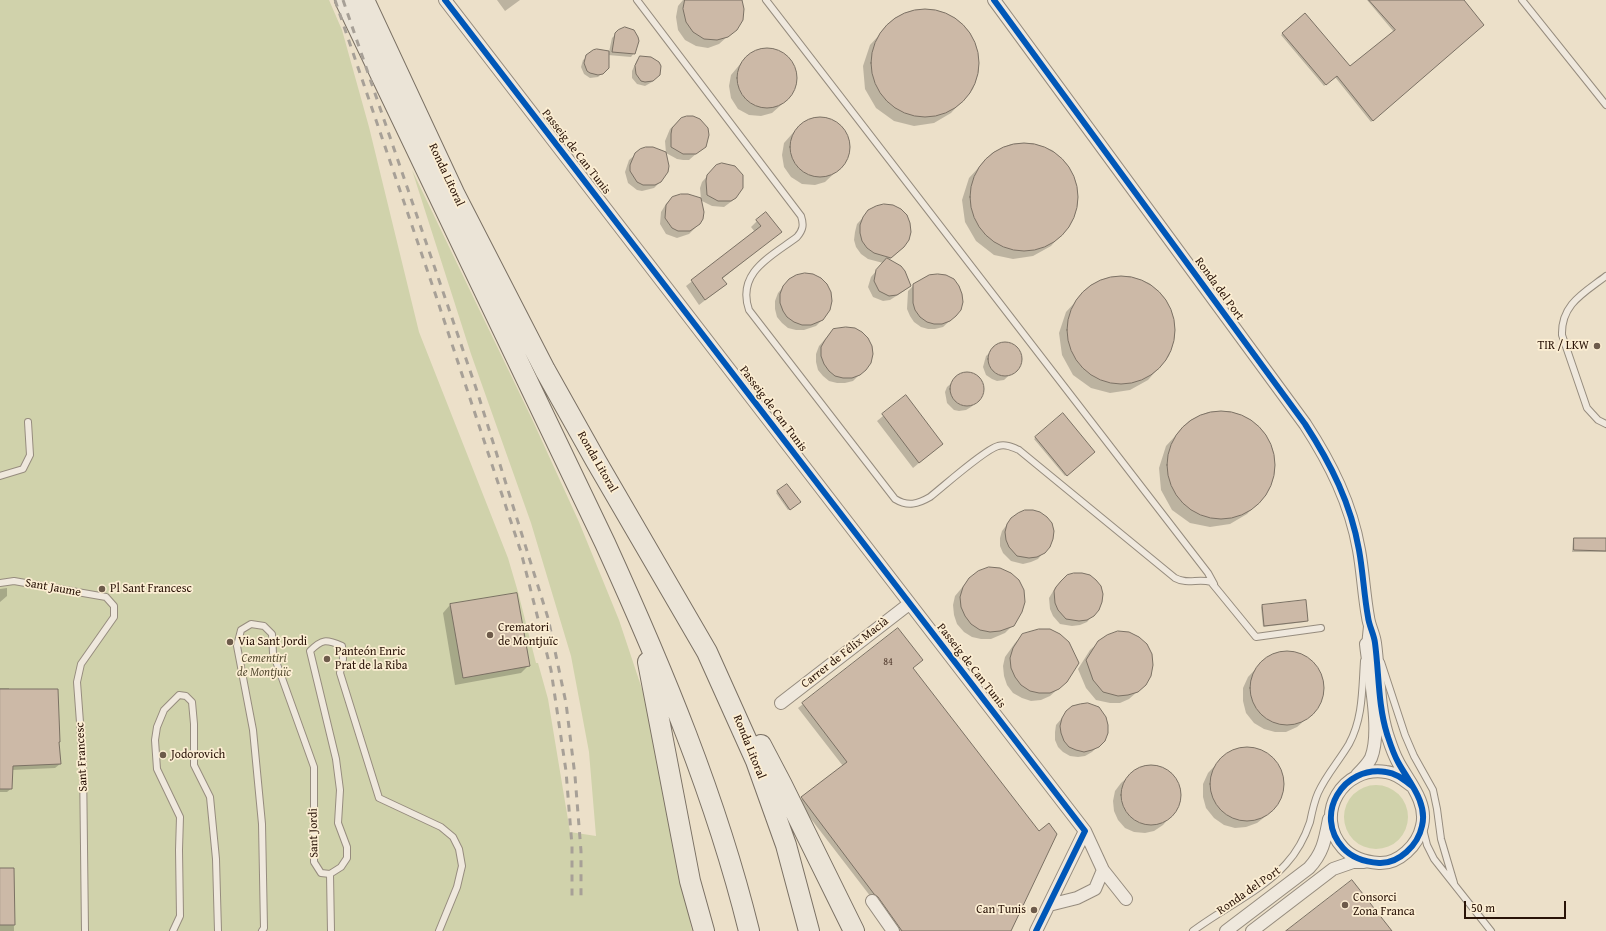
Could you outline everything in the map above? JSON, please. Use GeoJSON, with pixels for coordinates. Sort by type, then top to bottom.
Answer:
{"type":"FeatureCollection","features":[{"type":"Feature","properties":{"kind":"highway","name":"Ronda Litoral"},"geometry":{"type":"LineString","coordinates":[[345,0],[446,196],[707,652],[756,762],[786,845],[809,931]]}},
{"type":"Feature","properties":{"kind":"highway","name":"Ronda Litoral"},"geometry":{"type":"LineString","coordinates":[[364,0],[446,196],[602,536],[656,658],[706,788],[728,853],[749,931]]}},
{"type":"Feature","properties":{"kind":"highway"},"geometry":{"type":"LineString","coordinates":[[637,613],[653,685],[690,881],[704,931]]}},
{"type":"Feature","properties":{"kind":"highway"},"geometry":{"type":"LineString","coordinates":[[707,652],[756,735],[779,778],[854,931]]}},
{"type":"Feature","properties":{"kind":"street","name":"Passeig de Can Tunis"},"geometry":{"type":"LineString","coordinates":[[445,0],[909,604],[1085,830],[1102,870],[1126,899]]}},
{"type":"Feature","properties":{"kind":"street","name":"Ronda del Port"},"geometry":{"type":"LineString","coordinates":[[994,0],[1305,424],[1319,446],[1341,488],[1353,523],[1360,556],[1370,643]]}},
{"type":"Feature","properties":{"kind":"street","name":"Carrer de Félix Macià"},"geometry":{"type":"LineString","coordinates":[[781,703],[909,604]]}},
{"type":"Feature","properties":{"kind":"street"},"geometry":{"type":"LineString","coordinates":[[1352,779],[1370,760],[1375,740],[1370,643]]}},
{"type":"Feature","properties":{"kind":"street"},"geometry":{"type":"LineString","coordinates":[[1252,931],[1333,869],[1353,862],[1382,863],[1396,859],[1408,851],[1417,840],[1422,826],[1423,812],[1420,798],[1392,750],[1386,732],[1370,643]]}},
{"type":"Feature","properties":{"kind":"street"},"geometry":{"type":"LineString","coordinates":[[1368,862],[1354,857],[1343,848],[1335,836],[1331,823],[1332,808],[1336,795],[1346,783],[1358,775],[1372,771],[1387,772],[1401,777],[1412,786]]}},
{"type":"Feature","properties":{"kind":"street","name":"Ronda del Port"},"geometry":{"type":"LineString","coordinates":[[1226,931],[1308,868],[1316,860],[1325,842],[1332,808]]}},
{"type":"Feature","properties":{"kind":"street"},"geometry":{"type":"LineString","coordinates":[[1036,931],[1085,830]]}},
{"type":"Feature","properties":{"kind":"street"},"geometry":{"type":"LineString","coordinates":[[1049,905],[1077,898],[1095,889],[1102,870]]}},
{"type":"Feature","properties":{"kind":"street"},"geometry":{"type":"LineString","coordinates":[[872,901],[893,931]]}},
{"type":"Feature","properties":{"kind":"lane"},"geometry":{"type":"LineString","coordinates":[[638,0],[801,216],[803,228],[797,237],[753,271],[746,286],[747,303],[754,318],[890,494],[901,503],[914,504],[930,498],[990,450],[1003,445],[1011,447],[1019,450],[1175,578],[1189,582],[1206,581],[1215,585]]}},
{"type":"Feature","properties":{"kind":"lane"},"geometry":{"type":"LineString","coordinates":[[766,0],[1256,637],[1321,628]]}},
{"type":"Feature","properties":{"kind":"lane"},"geometry":{"type":"LineString","coordinates":[[1522,0],[1606,105]]}},
{"type":"Feature","properties":{"kind":"lane"},"geometry":{"type":"LineString","coordinates":[[1606,276],[1573,302],[1568,308],[1562,326],[1562,335],[1587,408],[1598,420],[1606,424]]}},
{"type":"Feature","properties":{"kind":"lane"},"geometry":{"type":"LineString","coordinates":[[0,476],[23,469],[30,454],[28,422]]}},
{"type":"Feature","properties":{"kind":"lane","name":"Sant Jaume"},"geometry":{"type":"LineString","coordinates":[[0,583],[14,581],[106,597]]}},
{"type":"Feature","properties":{"kind":"lane","name":"Sant Francesc"},"geometry":{"type":"LineString","coordinates":[[85,931],[83,762],[77,682],[81,664],[114,617],[114,606],[106,597]]}},
{"type":"Feature","properties":{"kind":"lane","name":"Sant Jordi"},"geometry":{"type":"LineString","coordinates":[[263,930],[262,824],[253,730],[237,646],[241,630],[250,624],[264,626],[272,634],[273,654],[314,766],[314,862],[321,873],[330,874],[341,867],[347,858],[347,847],[338,823],[340,790],[336,759],[310,651],[319,642],[331,640],[342,646],[344,659],[340,673],[379,798],[440,827],[453,837],[459,849],[462,866],[457,887],[439,931]]}},
{"type":"Feature","properties":{"kind":"lane"},"geometry":{"type":"LineString","coordinates":[[1370,643],[1414,756],[1433,790],[1436,800],[1441,839],[1454,883]]}},
{"type":"Feature","properties":{"kind":"lane","name":"Ronda del Port"},"geometry":{"type":"LineString","coordinates":[[1193,931],[1210,918],[1250,893],[1277,872],[1286,864],[1301,844],[1320,787],[1344,752],[1356,727],[1370,643]]}},
{"type":"Feature","properties":{"kind":"lane"},"geometry":{"type":"LineString","coordinates":[[173,931],[180,916],[180,817],[157,769],[155,740],[157,727],[164,710],[179,695],[186,696],[192,702],[194,724],[194,765],[210,797],[216,864],[218,931]]}},
{"type":"Feature","properties":{"kind":"lane"},"geometry":{"type":"LineString","coordinates":[[1422,826],[1434,858],[1491,931]]}},
{"type":"Feature","properties":{"kind":"lane"},"geometry":{"type":"LineString","coordinates":[[330,874],[331,931]]}},
{"type":"Feature","properties":{"kind":"green space","name":"Cementiri de Montjuïc"},"geometry":{"type":"Polygon","coordinates":[[[0,0],[329,0],[342,30],[369,127],[419,332],[508,558],[518,592],[536,663],[538,663],[548,699],[570,832],[596,836],[589,752],[571,656],[531,523],[471,354],[412,170],[532,419],[579,522],[619,620],[645,698],[672,838],[692,931],[0,931],[0,0]]]}},
{"type":"Feature","properties":{"kind":"green space"},"geometry":{"type":"Polygon","coordinates":[[[1370,785],[1382,785],[1399,794],[1406,805],[1408,817],[1406,829],[1399,840],[1382,849],[1370,849],[1358,844],[1349,835],[1344,823],[1344,811],[1349,799],[1358,790],[1370,785]]]}},
{"type":"Feature","properties":{"kind":"building"},"geometry":{"type":"Polygon","coordinates":[[[685,0],[742,0],[744,9],[743,20],[737,30],[728,37],[717,40],[704,39],[693,32],[686,22],[683,9],[685,0]]]}},
{"type":"Feature","properties":{"kind":"building"},"geometry":{"type":"Polygon","coordinates":[[[1369,0],[1464,0],[1484,25],[1373,121],[1337,76],[1326,85],[1282,33],[1305,13],[1350,66],[1395,30],[1369,0]]]}},
{"type":"Feature","properties":{"kind":"building"},"geometry":{"type":"Polygon","coordinates":[[[925,9],[946,13],[963,25],[975,42],[979,63],[975,84],[963,101],[946,113],[925,117],[904,113],[887,101],[875,84],[871,63],[875,42],[887,25],[904,13],[925,9]]]}},
{"type":"Feature","properties":{"kind":"building"},"geometry":{"type":"Polygon","coordinates":[[[625,27],[634,30],[638,37],[639,41],[635,54],[612,52],[615,33],[625,27]]]}},
{"type":"Feature","properties":{"kind":"building"},"geometry":{"type":"Polygon","coordinates":[[[761,48],[773,48],[784,53],[792,61],[797,72],[795,90],[784,103],[773,108],[761,108],[750,103],[742,95],[737,84],[737,72],[742,61],[750,53],[761,48]]]}},
{"type":"Feature","properties":{"kind":"building"},"geometry":{"type":"Polygon","coordinates":[[[597,49],[609,51],[609,68],[603,74],[598,75],[587,71],[584,63],[586,55],[597,49]]]}},
{"type":"Feature","properties":{"kind":"building"},"geometry":{"type":"Polygon","coordinates":[[[640,56],[651,57],[659,62],[661,66],[660,75],[653,81],[641,81],[636,74],[635,66],[640,56]]]}},
{"type":"Feature","properties":{"kind":"building"},"geometry":{"type":"Polygon","coordinates":[[[693,116],[700,119],[708,128],[709,135],[706,147],[696,154],[683,154],[671,147],[672,128],[681,118],[693,116]]]}},
{"type":"Feature","properties":{"kind":"building"},"geometry":{"type":"Polygon","coordinates":[[[814,117],[826,117],[837,122],[845,130],[850,141],[848,159],[837,172],[826,177],[814,177],[803,172],[795,164],[790,153],[790,141],[795,130],[803,122],[814,117]]]}},
{"type":"Feature","properties":{"kind":"building"},"geometry":{"type":"Polygon","coordinates":[[[1024,143],[1045,147],[1062,159],[1074,176],[1078,197],[1074,218],[1062,235],[1045,247],[1024,251],[1003,247],[986,235],[974,218],[970,197],[974,176],[986,159],[1003,147],[1024,143]]]}},
{"type":"Feature","properties":{"kind":"building"},"geometry":{"type":"Polygon","coordinates":[[[646,147],[653,147],[666,152],[669,166],[668,172],[661,182],[655,185],[643,185],[637,182],[630,171],[630,165],[635,153],[646,147]]]}},
{"type":"Feature","properties":{"kind":"building"},"geometry":{"type":"Polygon","coordinates":[[[722,163],[735,166],[743,175],[743,188],[736,198],[731,201],[718,201],[707,195],[707,175],[716,165],[722,163]]]}},
{"type":"Feature","properties":{"kind":"building"},"geometry":{"type":"Polygon","coordinates":[[[681,194],[688,194],[701,198],[704,212],[703,219],[700,224],[690,231],[678,231],[672,228],[665,218],[666,205],[672,197],[681,194]]]}},
{"type":"Feature","properties":{"kind":"building"},"geometry":{"type":"Polygon","coordinates":[[[884,204],[893,205],[901,209],[907,215],[910,223],[911,232],[909,240],[904,247],[891,258],[874,253],[867,248],[862,241],[860,233],[860,225],[868,210],[884,204]]]}},
{"type":"Feature","properties":{"kind":"building"},"geometry":{"type":"Polygon","coordinates":[[[766,212],[782,232],[722,278],[727,284],[705,300],[691,280],[761,226],[756,220],[766,212]]]}},
{"type":"Feature","properties":{"kind":"building"},"geometry":{"type":"Polygon","coordinates":[[[887,258],[901,266],[905,271],[911,286],[897,295],[889,296],[879,291],[874,281],[876,270],[887,258]]]}},
{"type":"Feature","properties":{"kind":"building"},"geometry":{"type":"Polygon","coordinates":[[[805,273],[813,274],[821,278],[827,284],[831,292],[832,301],[830,310],[823,320],[811,325],[802,325],[794,322],[787,317],[780,303],[780,294],[783,286],[789,279],[796,275],[805,273]]]}},
{"type":"Feature","properties":{"kind":"building"},"geometry":{"type":"Polygon","coordinates":[[[929,275],[946,275],[954,279],[959,286],[963,302],[961,310],[950,321],[942,324],[934,324],[927,322],[920,317],[915,310],[913,303],[913,284],[929,275]]]}},
{"type":"Feature","properties":{"kind":"building"},"geometry":{"type":"Polygon","coordinates":[[[1121,276],[1142,280],[1159,292],[1171,309],[1175,330],[1171,351],[1159,368],[1142,380],[1121,384],[1100,380],[1083,368],[1071,351],[1067,330],[1071,309],[1083,292],[1100,280],[1121,276]]]}},
{"type":"Feature","properties":{"kind":"building"},"geometry":{"type":"Polygon","coordinates":[[[846,327],[855,328],[868,338],[872,346],[873,354],[871,363],[866,370],[860,375],[852,378],[835,376],[824,364],[821,356],[821,347],[833,329],[846,327]]]}},
{"type":"Feature","properties":{"kind":"building"},"geometry":{"type":"Polygon","coordinates":[[[1005,342],[1017,347],[1022,359],[1017,371],[1005,376],[993,371],[988,359],[993,347],[1005,342]]]}},
{"type":"Feature","properties":{"kind":"building"},"geometry":{"type":"Polygon","coordinates":[[[967,372],[979,377],[984,389],[979,401],[967,406],[955,401],[950,389],[955,377],[967,372]]]}},
{"type":"Feature","properties":{"kind":"building"},"geometry":{"type":"Polygon","coordinates":[[[906,395],[943,444],[919,463],[882,414],[906,395]]]}},
{"type":"Feature","properties":{"kind":"building"},"geometry":{"type":"Polygon","coordinates":[[[1221,411],[1242,415],[1259,427],[1271,444],[1275,465],[1271,486],[1259,503],[1242,515],[1221,519],[1200,515],[1183,503],[1171,486],[1167,465],[1171,444],[1183,427],[1200,415],[1221,411]]]}},
{"type":"Feature","properties":{"kind":"building"},"geometry":{"type":"Polygon","coordinates":[[[1063,413],[1095,452],[1067,476],[1035,437],[1063,413]]]}},
{"type":"Feature","properties":{"kind":"building"},"geometry":{"type":"Polygon","coordinates":[[[787,484],[801,502],[790,510],[777,491],[787,484]]]}},
{"type":"Feature","properties":{"kind":"building"},"geometry":{"type":"Polygon","coordinates":[[[1025,510],[1040,512],[1052,523],[1054,531],[1050,547],[1045,553],[1037,557],[1029,558],[1017,556],[1009,547],[1006,540],[1005,532],[1007,524],[1011,518],[1025,510]]]}},
{"type":"Feature","properties":{"kind":"building"},"geometry":{"type":"Polygon","coordinates":[[[1574,538],[1606,538],[1606,551],[1574,550],[1574,538]]]}},
{"type":"Feature","properties":{"kind":"building"},"geometry":{"type":"Polygon","coordinates":[[[989,567],[1000,568],[1011,573],[1019,580],[1024,590],[1025,602],[1022,612],[1014,626],[1000,631],[990,632],[980,630],[971,624],[961,607],[960,597],[963,587],[969,578],[978,571],[989,567]]]}},
{"type":"Feature","properties":{"kind":"building"},"geometry":{"type":"Polygon","coordinates":[[[1074,573],[1090,575],[1101,586],[1103,594],[1099,610],[1094,616],[1087,620],[1079,621],[1066,619],[1058,610],[1055,603],[1054,591],[1056,587],[1067,575],[1074,573]]]}},
{"type":"Feature","properties":{"kind":"building","name":"Crematori de Montjuïc"},"geometry":{"type":"Polygon","coordinates":[[[517,593],[530,666],[463,678],[450,604],[517,593]]]}},
{"type":"Feature","properties":{"kind":"building"},"geometry":{"type":"Polygon","coordinates":[[[1306,600],[1308,621],[1264,626],[1262,605],[1306,600]]]}},
{"type":"Feature","properties":{"kind":"building"},"geometry":{"type":"Polygon","coordinates":[[[898,628],[923,660],[913,668],[1039,831],[1049,823],[1057,834],[1011,931],[902,931],[878,897],[874,894],[801,797],[847,762],[802,703],[898,628]]]}},
{"type":"Feature","properties":{"kind":"building"},"geometry":{"type":"Polygon","coordinates":[[[1039,629],[1050,629],[1060,634],[1069,642],[1079,663],[1067,682],[1059,689],[1050,693],[1030,691],[1021,685],[1011,668],[1010,658],[1013,648],[1022,634],[1039,629]]]}},
{"type":"Feature","properties":{"kind":"building"},"geometry":{"type":"Polygon","coordinates":[[[1118,631],[1129,632],[1139,637],[1147,644],[1152,654],[1153,665],[1151,676],[1146,685],[1138,692],[1118,696],[1103,692],[1093,680],[1086,660],[1098,641],[1107,635],[1118,631]]]}},
{"type":"Feature","properties":{"kind":"building"},"geometry":{"type":"Polygon","coordinates":[[[1287,651],[1301,654],[1313,662],[1321,674],[1324,688],[1321,702],[1313,714],[1301,722],[1287,725],[1273,722],[1261,714],[1253,702],[1250,688],[1253,674],[1261,662],[1273,654],[1287,651]]]}},
{"type":"Feature","properties":{"kind":"building"},"geometry":{"type":"Polygon","coordinates":[[[0,689],[58,689],[61,764],[13,766],[12,789],[0,789],[0,689]]]}},
{"type":"Feature","properties":{"kind":"building"},"geometry":{"type":"Polygon","coordinates":[[[1088,703],[1099,707],[1106,717],[1108,733],[1105,741],[1099,747],[1084,752],[1069,747],[1064,741],[1060,726],[1066,711],[1072,706],[1088,703]]]}},
{"type":"Feature","properties":{"kind":"building"},"geometry":{"type":"Polygon","coordinates":[[[1247,747],[1261,750],[1273,758],[1281,770],[1284,784],[1281,798],[1273,810],[1261,818],[1247,821],[1233,818],[1221,810],[1213,798],[1210,784],[1213,770],[1221,758],[1233,750],[1247,747]]]}},
{"type":"Feature","properties":{"kind":"building"},"geometry":{"type":"Polygon","coordinates":[[[1145,765],[1157,765],[1173,773],[1179,783],[1181,795],[1179,807],[1173,817],[1157,825],[1145,825],[1129,817],[1121,801],[1121,789],[1129,773],[1145,765]]]}},
{"type":"Feature","properties":{"kind":"building"},"geometry":{"type":"Polygon","coordinates":[[[0,868],[14,868],[15,925],[0,925],[0,868]]]}},
{"type":"Feature","properties":{"kind":"building","name":"Consorci Zona Franca"},"geometry":{"type":"Polygon","coordinates":[[[1352,880],[1392,931],[1286,931],[1352,880]]]}},
{"type":"Feature","properties":{"kind":"railway"},"geometry":{"type":"LineString","coordinates":[[335,0],[435,293],[521,552],[551,670],[566,771],[572,846],[572,902]]}},
{"type":"Feature","properties":{"kind":"railway"},"geometry":{"type":"LineString","coordinates":[[343,0],[477,391],[548,618],[566,703],[575,776],[581,851],[581,902]]}},
{"type":"Feature","properties":{"kind":"cycle path"},"geometry":{"type":"LineString","coordinates":[[445,0],[1085,831],[1036,931]]}},
{"type":"Feature","properties":{"kind":"cycle path"},"geometry":{"type":"LineString","coordinates":[[994,0],[1305,424],[1339,485],[1351,517],[1359,550],[1365,600],[1374,636],[1380,700],[1384,723],[1395,755],[1420,800],[1423,817],[1420,833],[1412,846],[1400,857],[1394,860],[1379,863],[1369,862],[1355,857],[1343,848],[1334,835],[1331,821],[1332,808],[1337,795],[1346,784],[1357,776],[1371,772],[1386,772],[1397,775],[1412,786]]}},
{"type":"Feature","properties":{"kind":"place","name":"TIR / LKW"},"geometry":{"type":"Point","coordinates":[1597,346]}},
{"type":"Feature","properties":{"kind":"place","name":"Pl Sant Francesc"},"geometry":{"type":"Point","coordinates":[102,589]}},
{"type":"Feature","properties":{"kind":"place","name":"Crematori de Montjuïc"},"geometry":{"type":"Point","coordinates":[490,635]}},
{"type":"Feature","properties":{"kind":"place","name":"Via Sant Jordi"},"geometry":{"type":"Point","coordinates":[230,642]}},
{"type":"Feature","properties":{"kind":"place","name":"Panteón Enric Prat de la Riba"},"geometry":{"type":"Point","coordinates":[327,659]}},
{"type":"Feature","properties":{"kind":"place","name":"Jodorovich"},"geometry":{"type":"Point","coordinates":[163,755]}},
{"type":"Feature","properties":{"kind":"place","name":"Consorci Zona Franca"},"geometry":{"type":"Point","coordinates":[1345,905]}},
{"type":"Feature","properties":{"kind":"place","name":"Can Tunis"},"geometry":{"type":"Point","coordinates":[1034,910]}}]}
